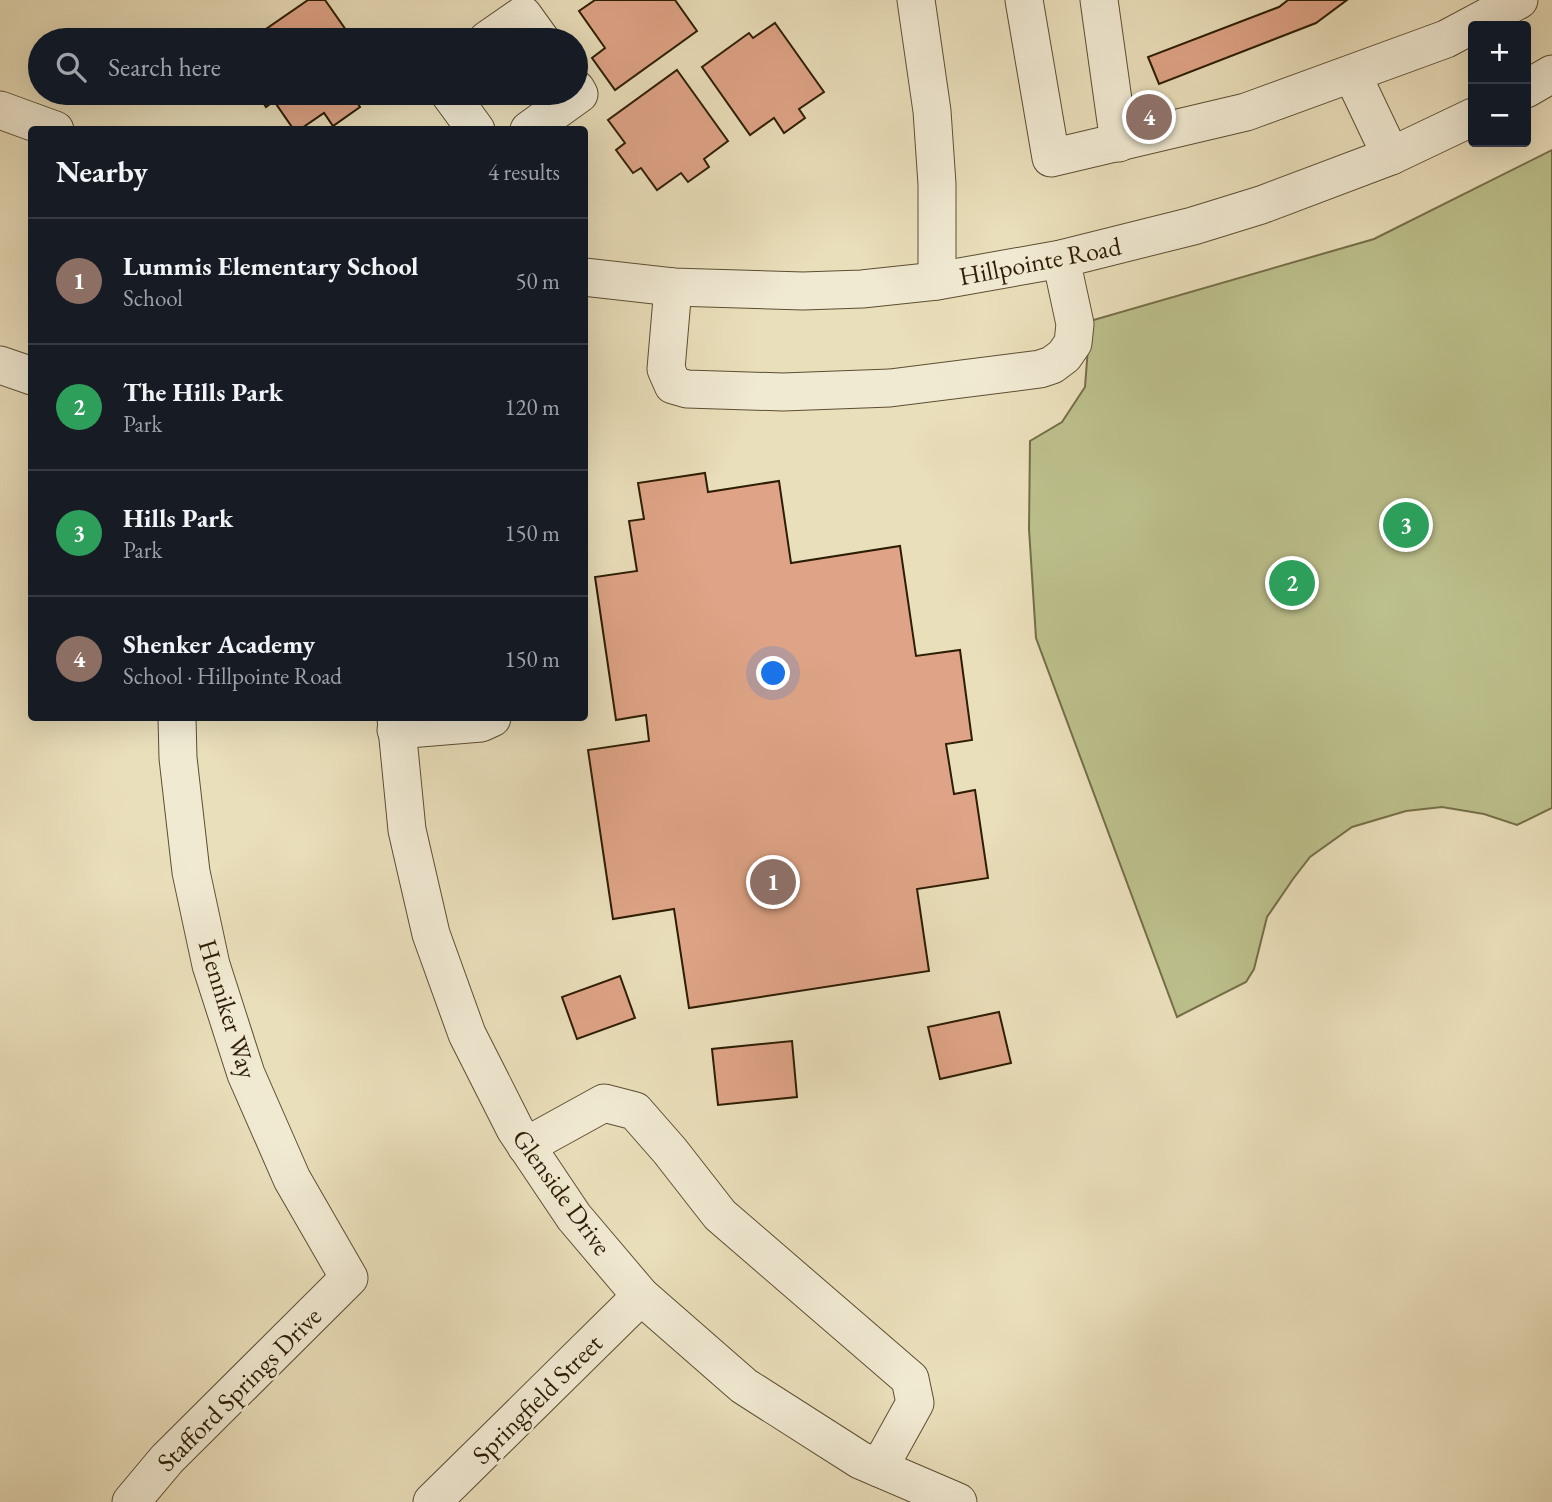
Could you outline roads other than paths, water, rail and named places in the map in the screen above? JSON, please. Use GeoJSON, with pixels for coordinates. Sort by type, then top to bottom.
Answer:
{"type":"FeatureCollection","features":[{"type":"Feature","properties":{"kind":"street"},"geometry":{"type":"LineString","coordinates":[[916,0],[932,111],[937,184],[937,281]]}},
{"type":"Feature","properties":{"kind":"street"},"geometry":{"type":"LineString","coordinates":[[1024,0],[1051,159],[1246,112],[1446,39],[1503,14]]}},
{"type":"Feature","properties":{"kind":"street"},"geometry":{"type":"LineString","coordinates":[[1099,0],[1119,143]]}},
{"type":"Feature","properties":{"kind":"street"},"geometry":{"type":"LineString","coordinates":[[504,28],[523,15],[532,28]]}},
{"type":"Feature","properties":{"kind":"street"},"geometry":{"type":"LineString","coordinates":[[1352,74],[1391,156]]}},
{"type":"Feature","properties":{"kind":"street"},"geometry":{"type":"LineString","coordinates":[[458,105],[473,126]]}},
{"type":"Feature","properties":{"kind":"street"},"geometry":{"type":"LineString","coordinates":[[535,126],[564,105]]}},
{"type":"Feature","properties":{"kind":"street"},"geometry":{"type":"LineString","coordinates":[[0,110],[44,126]]}},
{"type":"Feature","properties":{"kind":"street","name":"Hillpointe Road"},"geometry":{"type":"LineString","coordinates":[[588,276],[673,287],[862,289],[937,281],[1061,259],[1261,205],[1391,156],[1468,119]]}},
{"type":"Feature","properties":{"kind":"street"},"geometry":{"type":"LineString","coordinates":[[673,287],[666,369],[673,385],[687,389],[783,392],[890,388],[1040,369],[1052,365],[1064,356],[1073,342],[1075,324],[1061,259]]}},
{"type":"Feature","properties":{"kind":"street"},"geometry":{"type":"LineString","coordinates":[[0,365],[28,375]]}},
{"type":"Feature","properties":{"kind":"street","name":"Henniker Way"},"geometry":{"type":"LineString","coordinates":[[177,721],[178,758],[191,872],[211,965],[246,1074],[261,1109],[292,1179],[349,1278]]}},
{"type":"Feature","properties":{"kind":"street"},"geometry":{"type":"LineString","coordinates":[[396,724],[485,721]]}},
{"type":"Feature","properties":{"kind":"street","name":"Glenside Drive"},"geometry":{"type":"LineString","coordinates":[[396,724],[407,830],[430,934],[467,1034],[514,1129],[574,1217],[641,1296],[744,1386],[860,1460],[958,1502]]}},
{"type":"Feature","properties":{"kind":"street"},"geometry":{"type":"LineString","coordinates":[[526,1146],[604,1103],[635,1111],[720,1215],[910,1379],[915,1403],[879,1468]]}},
{"type":"Feature","properties":{"kind":"street","name":"Stafford Springs Drive"},"geometry":{"type":"LineString","coordinates":[[131,1502],[167,1459],[349,1278]]}},
{"type":"Feature","properties":{"kind":"street","name":"Springfield Street"},"geometry":{"type":"LineString","coordinates":[[432,1502],[641,1296]]}},
{"type":"Feature","properties":{"kind":"place","name":"Shenker Academy"},"geometry":{"type":"Point","coordinates":[1149,117]}},
{"type":"Feature","properties":{"kind":"place","name":"Hills Park"},"geometry":{"type":"Point","coordinates":[1406,525]}},
{"type":"Feature","properties":{"kind":"place","name":"The Hills Park"},"geometry":{"type":"Point","coordinates":[1292,583]}},
{"type":"Feature","properties":{"kind":"place","name":"Lummis Elementary School"},"geometry":{"type":"Point","coordinates":[773,882]}}]}
